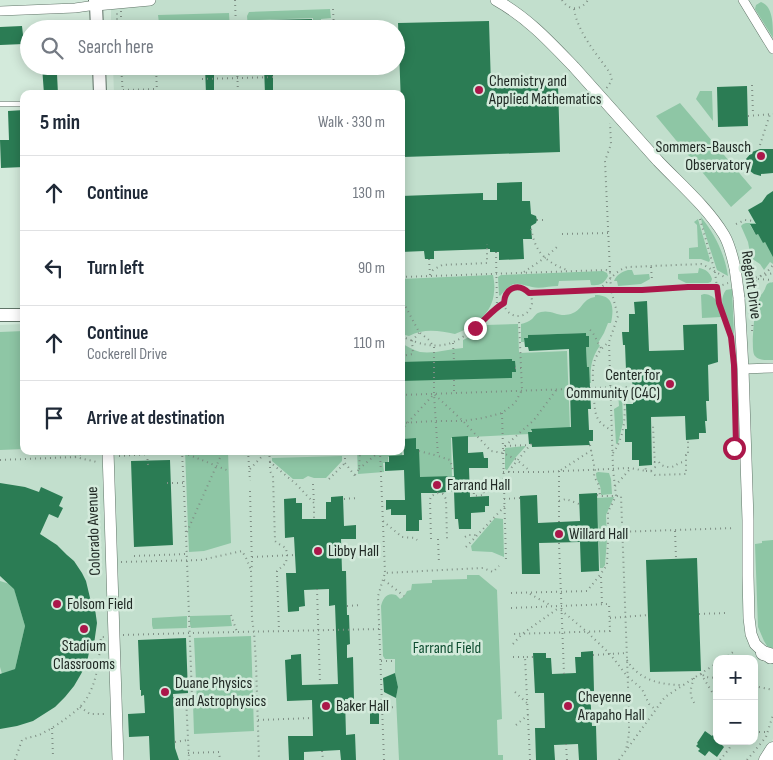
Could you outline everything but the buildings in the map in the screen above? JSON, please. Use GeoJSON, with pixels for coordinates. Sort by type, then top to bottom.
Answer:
{"type":"FeatureCollection","features":[{"type":"Feature","properties":{"kind":"main road"},"geometry":{"type":"LineString","coordinates":[[96,2],[97,20]]}},
{"type":"Feature","properties":{"kind":"main road"},"geometry":{"type":"LineString","coordinates":[[99,75],[100,90]]}},
{"type":"Feature","properties":{"kind":"main road"},"geometry":{"type":"LineString","coordinates":[[0,315],[20,315]]}},
{"type":"Feature","properties":{"kind":"main road"},"geometry":{"type":"LineString","coordinates":[[766,760],[773,749]]}},
{"type":"Feature","properties":{"kind":"street"},"geometry":{"type":"LineString","coordinates":[[0,11],[75,8],[96,2],[150,0]]}},
{"type":"Feature","properties":{"kind":"street","name":"Regent Drive"},"geometry":{"type":"LineString","coordinates":[[496,0],[512,9],[539,31],[710,214],[731,249],[739,298],[743,369],[749,618],[751,634],[755,644],[770,657]]}},
{"type":"Feature","properties":{"kind":"street"},"geometry":{"type":"LineString","coordinates":[[743,0],[773,49]]}},
{"type":"Feature","properties":{"kind":"street"},"geometry":{"type":"LineString","coordinates":[[743,369],[773,368]]}},
{"type":"Feature","properties":{"kind":"street","name":"Colorado Avenue"},"geometry":{"type":"LineString","coordinates":[[114,455],[112,561],[118,760]]}},
{"type":"Feature","properties":{"kind":"lane"},"geometry":{"type":"LineString","coordinates":[[0,104],[20,104]]}},
{"type":"Feature","properties":{"kind":"path"},"geometry":{"type":"LineString","coordinates":[[235,0],[236,20]]}},
{"type":"Feature","properties":{"kind":"path"},"geometry":{"type":"LineString","coordinates":[[562,0],[566,5],[574,9],[583,6],[588,0]]}},
{"type":"Feature","properties":{"kind":"path"},"geometry":{"type":"LineString","coordinates":[[333,9],[334,20]]}},
{"type":"Feature","properties":{"kind":"path"},"geometry":{"type":"LineString","coordinates":[[574,9],[577,24],[610,73],[612,80],[606,89]]}},
{"type":"Feature","properties":{"kind":"path"},"geometry":{"type":"LineString","coordinates":[[117,11],[117,20]]}},
{"type":"Feature","properties":{"kind":"path"},"geometry":{"type":"LineString","coordinates":[[121,12],[122,20]]}},
{"type":"Feature","properties":{"kind":"path"},"geometry":{"type":"LineString","coordinates":[[122,75],[123,90]]}},
{"type":"Feature","properties":{"kind":"path"},"geometry":{"type":"LineString","coordinates":[[146,90],[157,89],[156,75]]}},
{"type":"Feature","properties":{"kind":"path"},"geometry":{"type":"LineString","coordinates":[[202,79],[276,76]]}},
{"type":"Feature","properties":{"kind":"path"},"geometry":{"type":"LineString","coordinates":[[237,78],[238,90]]}},
{"type":"Feature","properties":{"kind":"path"},"geometry":{"type":"LineString","coordinates":[[752,85],[753,116]]}},
{"type":"Feature","properties":{"kind":"path"},"geometry":{"type":"LineString","coordinates":[[748,116],[772,114],[760,145]]}},
{"type":"Feature","properties":{"kind":"path"},"geometry":{"type":"LineString","coordinates":[[511,593],[587,591],[607,565],[608,512],[616,496],[613,469],[610,342],[618,316],[611,290],[608,233],[606,161],[611,144],[610,122]]}},
{"type":"Feature","properties":{"kind":"path"},"geometry":{"type":"LineString","coordinates":[[699,217],[715,272],[719,303],[731,337]]}},
{"type":"Feature","properties":{"kind":"path"},"geometry":{"type":"LineString","coordinates":[[537,220],[544,220]]}},
{"type":"Feature","properties":{"kind":"path"},"geometry":{"type":"LineString","coordinates":[[736,224],[745,220],[754,221]]}},
{"type":"Feature","properties":{"kind":"path"},"geometry":{"type":"LineString","coordinates":[[531,230],[538,251],[559,267],[569,270]]}},
{"type":"Feature","properties":{"kind":"path"},"geometry":{"type":"LineString","coordinates":[[562,234],[608,233]]}},
{"type":"Feature","properties":{"kind":"path"},"geometry":{"type":"LineString","coordinates":[[430,275],[433,270],[442,265],[487,263],[486,244]]}},
{"type":"Feature","properties":{"kind":"path"},"geometry":{"type":"LineString","coordinates":[[524,272],[557,247]]}},
{"type":"Feature","properties":{"kind":"path"},"geometry":{"type":"LineString","coordinates":[[496,252],[497,307]]}},
{"type":"Feature","properties":{"kind":"path"},"geometry":{"type":"LineString","coordinates":[[430,259],[430,275]]}},
{"type":"Feature","properties":{"kind":"path"},"geometry":{"type":"LineString","coordinates":[[529,293],[717,287],[732,281],[701,264],[628,267],[617,272],[598,290]]}},
{"type":"Feature","properties":{"kind":"path"},"geometry":{"type":"LineString","coordinates":[[756,278],[767,272],[773,265]]}},
{"type":"Feature","properties":{"kind":"path"},"geometry":{"type":"LineString","coordinates":[[652,267],[652,280]]}},
{"type":"Feature","properties":{"kind":"path"},"geometry":{"type":"LineString","coordinates":[[405,276],[569,270],[606,270],[610,272]]}},
{"type":"Feature","properties":{"kind":"path"},"geometry":{"type":"LineString","coordinates":[[744,280],[773,273]]}},
{"type":"Feature","properties":{"kind":"path"},"geometry":{"type":"LineString","coordinates":[[756,278],[773,280]]}},
{"type":"Feature","properties":{"kind":"path"},"geometry":{"type":"LineString","coordinates":[[751,335],[756,278]]}},
{"type":"Feature","properties":{"kind":"path"},"geometry":{"type":"LineString","coordinates":[[513,288],[522,288],[529,293],[532,306],[526,314],[512,314],[508,311],[504,303],[506,294],[513,288]]}},
{"type":"Feature","properties":{"kind":"path"},"geometry":{"type":"LineString","coordinates":[[405,338],[412,342],[434,347],[453,343],[482,323],[497,307],[504,303]]}},
{"type":"Feature","properties":{"kind":"path"},"geometry":{"type":"LineString","coordinates":[[405,306],[419,332],[434,347],[434,394],[438,456]]}},
{"type":"Feature","properties":{"kind":"path"},"geometry":{"type":"LineString","coordinates":[[405,422],[463,421],[483,418],[502,413],[514,403],[522,390],[519,321]]}},
{"type":"Feature","properties":{"kind":"path"},"geometry":{"type":"LineString","coordinates":[[590,330],[593,332],[601,348]]}},
{"type":"Feature","properties":{"kind":"path"},"geometry":{"type":"LineString","coordinates":[[405,355],[413,354],[412,342],[419,332]]}},
{"type":"Feature","properties":{"kind":"path"},"geometry":{"type":"LineString","coordinates":[[593,381],[592,371],[595,360],[601,348],[610,342]]}},
{"type":"Feature","properties":{"kind":"path"},"geometry":{"type":"LineString","coordinates":[[453,343],[454,360]]}},
{"type":"Feature","properties":{"kind":"path"},"geometry":{"type":"LineString","coordinates":[[516,368],[521,368]]}},
{"type":"Feature","properties":{"kind":"path"},"geometry":{"type":"LineString","coordinates":[[454,380],[454,393]]}},
{"type":"Feature","properties":{"kind":"path"},"geometry":{"type":"LineString","coordinates":[[613,453],[619,444],[625,420],[624,387]]}},
{"type":"Feature","properties":{"kind":"path"},"geometry":{"type":"LineString","coordinates":[[612,430],[598,420],[591,388],[632,387]]}},
{"type":"Feature","properties":{"kind":"path"},"geometry":{"type":"LineString","coordinates":[[503,453],[505,446],[534,420],[557,389]]}},
{"type":"Feature","properties":{"kind":"path"},"geometry":{"type":"LineString","coordinates":[[405,395],[570,389]]}},
{"type":"Feature","properties":{"kind":"path"},"geometry":{"type":"LineString","coordinates":[[434,394],[491,451],[503,453],[517,460],[530,471]]}},
{"type":"Feature","properties":{"kind":"path"},"geometry":{"type":"LineString","coordinates":[[405,426],[434,394]]}},
{"type":"Feature","properties":{"kind":"path"},"geometry":{"type":"LineString","coordinates":[[502,413],[506,560]]}},
{"type":"Feature","properties":{"kind":"path"},"geometry":{"type":"LineString","coordinates":[[651,425],[653,426],[654,462],[654,467],[651,471]]}},
{"type":"Feature","properties":{"kind":"path"},"geometry":{"type":"LineString","coordinates":[[503,472],[559,472],[630,468],[651,471],[655,475],[686,474],[688,440]]}},
{"type":"Feature","properties":{"kind":"path"},"geometry":{"type":"LineString","coordinates":[[505,446],[531,444],[509,472]]}},
{"type":"Feature","properties":{"kind":"path"},"geometry":{"type":"LineString","coordinates":[[590,445],[595,470],[594,476],[599,486],[598,496],[621,496],[629,734],[626,750]]}},
{"type":"Feature","properties":{"kind":"path"},"geometry":{"type":"LineString","coordinates":[[559,472],[592,450]]}},
{"type":"Feature","properties":{"kind":"path"},"geometry":{"type":"LineString","coordinates":[[419,451],[450,460],[454,470]]}},
{"type":"Feature","properties":{"kind":"path"},"geometry":{"type":"LineString","coordinates":[[75,457],[79,455]]}},
{"type":"Feature","properties":{"kind":"path"},"geometry":{"type":"LineString","coordinates":[[147,455],[148,465]]}},
{"type":"Feature","properties":{"kind":"path"},"geometry":{"type":"LineString","coordinates":[[173,698],[192,697],[188,560],[182,455]]}},
{"type":"Feature","properties":{"kind":"path"},"geometry":{"type":"LineString","coordinates":[[190,455],[229,471]]}},
{"type":"Feature","properties":{"kind":"path"},"geometry":{"type":"LineString","coordinates":[[186,534],[221,455]]}},
{"type":"Feature","properties":{"kind":"path"},"geometry":{"type":"LineString","coordinates":[[248,455],[250,481]]}},
{"type":"Feature","properties":{"kind":"path"},"geometry":{"type":"LineString","coordinates":[[249,470],[264,455]]}},
{"type":"Feature","properties":{"kind":"path"},"geometry":{"type":"LineString","coordinates":[[269,455],[270,471],[273,478],[275,541],[286,548],[287,555],[286,563],[277,571],[279,632]]}},
{"type":"Feature","properties":{"kind":"path"},"geometry":{"type":"LineString","coordinates":[[345,455],[345,463],[353,477],[375,455]]}},
{"type":"Feature","properties":{"kind":"path"},"geometry":{"type":"LineString","coordinates":[[359,469],[360,455]]}},
{"type":"Feature","properties":{"kind":"path"},"geometry":{"type":"LineString","coordinates":[[380,455],[385,573],[378,596],[384,760]]}},
{"type":"Feature","properties":{"kind":"path"},"geometry":{"type":"LineString","coordinates":[[0,460],[75,457],[97,462]]}},
{"type":"Feature","properties":{"kind":"path"},"geometry":{"type":"LineString","coordinates":[[270,462],[296,484],[314,503]]}},
{"type":"Feature","properties":{"kind":"path"},"geometry":{"type":"LineString","coordinates":[[654,462],[659,462],[661,465],[670,468],[678,465],[680,462],[686,462]]}},
{"type":"Feature","properties":{"kind":"path"},"geometry":{"type":"LineString","coordinates":[[329,479],[345,463]]}},
{"type":"Feature","properties":{"kind":"path"},"geometry":{"type":"LineString","coordinates":[[645,465],[646,471]]}},
{"type":"Feature","properties":{"kind":"path"},"geometry":{"type":"LineString","coordinates":[[615,486],[630,468]]}},
{"type":"Feature","properties":{"kind":"path"},"geometry":{"type":"LineString","coordinates":[[559,472],[559,522]]}},
{"type":"Feature","properties":{"kind":"path"},"geometry":{"type":"LineString","coordinates":[[470,483],[503,481]]}},
{"type":"Feature","properties":{"kind":"path"},"geometry":{"type":"LineString","coordinates":[[473,483],[474,496],[484,496],[483,482]]}},
{"type":"Feature","properties":{"kind":"path"},"geometry":{"type":"LineString","coordinates":[[167,483],[183,483]]}},
{"type":"Feature","properties":{"kind":"path"},"geometry":{"type":"LineString","coordinates":[[313,484],[314,519]]}},
{"type":"Feature","properties":{"kind":"path"},"geometry":{"type":"LineString","coordinates":[[250,491],[252,619],[259,760]]}},
{"type":"Feature","properties":{"kind":"path"},"geometry":{"type":"LineString","coordinates":[[431,539],[430,500],[431,496],[438,493],[443,494],[446,499],[447,539]]}},
{"type":"Feature","properties":{"kind":"path"},"geometry":{"type":"LineString","coordinates":[[344,499],[357,498]]}},
{"type":"Feature","properties":{"kind":"path"},"geometry":{"type":"LineString","coordinates":[[504,499],[520,498]]}},
{"type":"Feature","properties":{"kind":"path"},"geometry":{"type":"LineString","coordinates":[[559,501],[566,499],[579,504]]}},
{"type":"Feature","properties":{"kind":"path"},"geometry":{"type":"LineString","coordinates":[[466,548],[504,506]]}},
{"type":"Feature","properties":{"kind":"path"},"geometry":{"type":"LineString","coordinates":[[383,520],[402,537],[415,538],[417,540]]}},
{"type":"Feature","properties":{"kind":"path"},"geometry":{"type":"LineString","coordinates":[[608,538],[616,532],[735,528]]}},
{"type":"Feature","properties":{"kind":"path"},"geometry":{"type":"LineString","coordinates":[[675,530],[676,558]]}},
{"type":"Feature","properties":{"kind":"path"},"geometry":{"type":"LineString","coordinates":[[465,537],[477,535]]}},
{"type":"Feature","properties":{"kind":"path"},"geometry":{"type":"LineString","coordinates":[[438,539],[439,564]]}},
{"type":"Feature","properties":{"kind":"path"},"geometry":{"type":"LineString","coordinates":[[559,543],[564,674]]}},
{"type":"Feature","properties":{"kind":"path"},"geometry":{"type":"LineString","coordinates":[[112,561],[201,560],[242,550],[251,570]]}},
{"type":"Feature","properties":{"kind":"path"},"geometry":{"type":"LineString","coordinates":[[134,556],[187,554]]}},
{"type":"Feature","properties":{"kind":"path"},"geometry":{"type":"LineString","coordinates":[[252,557],[295,555]]}},
{"type":"Feature","properties":{"kind":"path"},"geometry":{"type":"LineString","coordinates":[[385,573],[483,568],[493,572],[499,566]]}},
{"type":"Feature","properties":{"kind":"path"},"geometry":{"type":"LineString","coordinates":[[599,570],[604,570]]}},
{"type":"Feature","properties":{"kind":"path"},"geometry":{"type":"LineString","coordinates":[[600,575],[602,604]]}},
{"type":"Feature","properties":{"kind":"path"},"geometry":{"type":"LineString","coordinates":[[384,580],[404,596]]}},
{"type":"Feature","properties":{"kind":"path"},"geometry":{"type":"LineString","coordinates":[[317,589],[320,684]]}},
{"type":"Feature","properties":{"kind":"path"},"geometry":{"type":"LineString","coordinates":[[528,593],[553,606]]}},
{"type":"Feature","properties":{"kind":"path"},"geometry":{"type":"LineString","coordinates":[[512,608],[609,604],[610,618],[610,631],[512,634]]}},
{"type":"Feature","properties":{"kind":"path"},"geometry":{"type":"LineString","coordinates":[[347,606],[361,605]]}},
{"type":"Feature","properties":{"kind":"path"},"geometry":{"type":"LineString","coordinates":[[513,644],[522,634],[561,606]]}},
{"type":"Feature","properties":{"kind":"path"},"geometry":{"type":"LineString","coordinates":[[561,610],[610,654],[627,676],[642,689],[649,704],[656,710]]}},
{"type":"Feature","properties":{"kind":"path"},"geometry":{"type":"LineString","coordinates":[[699,614],[725,613]]}},
{"type":"Feature","properties":{"kind":"path"},"geometry":{"type":"LineString","coordinates":[[231,615],[236,632]]}},
{"type":"Feature","properties":{"kind":"path"},"geometry":{"type":"LineString","coordinates":[[610,618],[648,615]]}},
{"type":"Feature","properties":{"kind":"path"},"geometry":{"type":"LineString","coordinates":[[123,635],[380,629]]}},
{"type":"Feature","properties":{"kind":"path"},"geometry":{"type":"LineString","coordinates":[[15,760],[22,740],[52,728],[80,707],[88,697],[93,688],[100,654],[101,637],[104,637]]}},
{"type":"Feature","properties":{"kind":"path"},"geometry":{"type":"LineString","coordinates":[[729,655],[733,652]]}},
{"type":"Feature","properties":{"kind":"path"},"geometry":{"type":"LineString","coordinates":[[593,655],[626,653]]}},
{"type":"Feature","properties":{"kind":"path"},"geometry":{"type":"LineString","coordinates":[[514,657],[533,657]]}},
{"type":"Feature","properties":{"kind":"path"},"geometry":{"type":"LineString","coordinates":[[525,657],[530,760]]}},
{"type":"Feature","properties":{"kind":"path"},"geometry":{"type":"LineString","coordinates":[[627,660],[632,668],[644,677],[661,684],[684,685]]}},
{"type":"Feature","properties":{"kind":"path"},"geometry":{"type":"LineString","coordinates":[[381,662],[395,661]]}},
{"type":"Feature","properties":{"kind":"path"},"geometry":{"type":"LineString","coordinates":[[619,760],[665,697],[713,666]]}},
{"type":"Feature","properties":{"kind":"path"},"geometry":{"type":"LineString","coordinates":[[701,674],[705,677],[713,678]]}},
{"type":"Feature","properties":{"kind":"path"},"geometry":{"type":"LineString","coordinates":[[701,674],[713,694]]}},
{"type":"Feature","properties":{"kind":"path"},"geometry":{"type":"LineString","coordinates":[[694,678],[690,691],[691,698],[695,704]]}},
{"type":"Feature","properties":{"kind":"path"},"geometry":{"type":"LineString","coordinates":[[758,687],[773,690]]}},
{"type":"Feature","properties":{"kind":"path"},"geometry":{"type":"LineString","coordinates":[[515,692],[528,704]]}},
{"type":"Feature","properties":{"kind":"path"},"geometry":{"type":"LineString","coordinates":[[186,697],[189,760]]}},
{"type":"Feature","properties":{"kind":"path"},"geometry":{"type":"LineString","coordinates":[[80,707],[90,714],[107,714]]}},
{"type":"Feature","properties":{"kind":"path"},"geometry":{"type":"LineString","coordinates":[[382,708],[397,707]]}},
{"type":"Feature","properties":{"kind":"path"},"geometry":{"type":"LineString","coordinates":[[516,725],[528,714]]}},
{"type":"Feature","properties":{"kind":"path"},"geometry":{"type":"LineString","coordinates":[[747,760],[766,737],[773,714]]}},
{"type":"Feature","properties":{"kind":"path"},"geometry":{"type":"LineString","coordinates":[[258,720],[312,718]]}},
{"type":"Feature","properties":{"kind":"path"},"geometry":{"type":"LineString","coordinates":[[52,728],[53,757]]}},
{"type":"Feature","properties":{"kind":"path"},"geometry":{"type":"LineString","coordinates":[[758,732],[767,732]]}},
{"type":"Feature","properties":{"kind":"path"},"geometry":{"type":"LineString","coordinates":[[175,742],[188,740]]}},
{"type":"Feature","properties":{"kind":"path"},"geometry":{"type":"LineString","coordinates":[[566,744],[567,760]]}},
{"type":"Feature","properties":{"kind":"path"},"geometry":{"type":"LineString","coordinates":[[720,760],[731,745]]}},
{"type":"Feature","properties":{"kind":"path"},"geometry":{"type":"LineString","coordinates":[[322,751],[323,760]]}},
{"type":"Feature","properties":{"kind":"path"},"geometry":{"type":"LineString","coordinates":[[188,753],[219,752],[220,760]]}},
{"type":"Feature","properties":{"kind":"shaded area"},"geometry":{"type":"Polygon","coordinates":[[[111,0],[773,0],[773,739],[761,760],[0,760],[0,325],[20,324],[20,455],[405,455],[405,90],[114,90],[113,75],[405,75],[405,20],[111,20],[111,0]]]}},
{"type":"Feature","properties":{"kind":"green space"},"geometry":{"type":"Polygon","coordinates":[[[761,2],[770,11],[773,38],[755,9],[756,5],[761,2]]]}},
{"type":"Feature","properties":{"kind":"green space"},"geometry":{"type":"Polygon","coordinates":[[[330,9],[331,18],[321,20],[313,20],[313,18],[247,20],[249,12],[330,9]]]}},
{"type":"Feature","properties":{"kind":"green space"},"geometry":{"type":"Polygon","coordinates":[[[229,13],[229,20],[159,20],[158,15],[229,13]]]}},
{"type":"Feature","properties":{"kind":"green space"},"geometry":{"type":"Polygon","coordinates":[[[700,91],[712,91],[713,121],[696,99],[700,91]]]}},
{"type":"Feature","properties":{"kind":"green space"},"geometry":{"type":"Polygon","coordinates":[[[680,103],[752,188],[731,207],[656,116],[680,103]]]}},
{"type":"Feature","properties":{"kind":"green space"},"geometry":{"type":"Polygon","coordinates":[[[701,217],[719,245],[728,276],[717,270],[701,217]]]}},
{"type":"Feature","properties":{"kind":"green space"},"geometry":{"type":"Polygon","coordinates":[[[698,219],[709,262],[701,259],[689,259],[689,248],[698,247],[697,225],[694,222],[698,219]]]}},
{"type":"Feature","properties":{"kind":"green space"},"geometry":{"type":"Polygon","coordinates":[[[746,223],[756,224],[750,225],[756,235],[758,234],[773,253],[773,264],[770,262],[764,270],[760,264],[751,258],[748,242],[741,226],[746,223]]]}},
{"type":"Feature","properties":{"kind":"green space"},"geometry":{"type":"Polygon","coordinates":[[[699,268],[709,273],[712,279],[711,282],[686,283],[678,279],[678,274],[698,273],[699,268]]]}},
{"type":"Feature","properties":{"kind":"green space"},"geometry":{"type":"Polygon","coordinates":[[[628,270],[632,270],[634,275],[649,274],[650,279],[641,284],[618,286],[617,281],[614,281],[615,279],[628,270]]]}},
{"type":"Feature","properties":{"kind":"green space"},"geometry":{"type":"Polygon","coordinates":[[[603,271],[608,276],[599,285],[591,285],[590,280],[559,281],[558,286],[542,288],[514,284],[499,295],[498,277],[501,275],[603,271]]]}},
{"type":"Feature","properties":{"kind":"green space"},"geometry":{"type":"Polygon","coordinates":[[[493,275],[493,300],[481,318],[455,334],[432,331],[415,333],[409,336],[405,335],[405,279],[493,275]]]}},
{"type":"Feature","properties":{"kind":"green space"},"geometry":{"type":"Polygon","coordinates":[[[773,282],[773,360],[763,360],[757,358],[754,353],[755,313],[758,299],[767,284],[773,282]]]}},
{"type":"Feature","properties":{"kind":"green space"},"geometry":{"type":"Polygon","coordinates":[[[732,289],[734,335],[724,313],[722,301],[726,290],[732,289]]]}},
{"type":"Feature","properties":{"kind":"green space"},"geometry":{"type":"Polygon","coordinates":[[[704,294],[715,299],[722,317],[702,318],[701,295],[704,294]]]}},
{"type":"Feature","properties":{"kind":"green space"},"geometry":{"type":"Polygon","coordinates":[[[595,295],[606,297],[609,300],[612,312],[611,323],[608,323],[598,343],[600,346],[593,360],[591,383],[589,383],[586,347],[589,347],[589,336],[586,336],[586,333],[528,335],[528,338],[524,338],[524,342],[521,342],[521,324],[545,311],[568,315],[579,309],[587,300],[595,297],[595,295]]]}},
{"type":"Feature","properties":{"kind":"green space"},"geometry":{"type":"Polygon","coordinates":[[[518,324],[519,353],[567,351],[570,429],[531,430],[530,434],[451,438],[452,477],[419,478],[414,440],[405,440],[405,345],[420,352],[463,348],[463,340],[475,334],[486,325],[518,324]]]}},
{"type":"Feature","properties":{"kind":"green space"},"geometry":{"type":"Polygon","coordinates":[[[20,331],[20,449],[0,450],[0,332],[20,331]]]}},
{"type":"Feature","properties":{"kind":"green space"},"geometry":{"type":"Polygon","coordinates":[[[622,392],[623,423],[618,443],[616,444],[614,409],[619,406],[618,393],[622,392]]]}},
{"type":"Feature","properties":{"kind":"green space"},"geometry":{"type":"Polygon","coordinates":[[[525,446],[507,470],[505,469],[505,448],[525,446]]]}},
{"type":"Feature","properties":{"kind":"green space"},"geometry":{"type":"Polygon","coordinates":[[[185,455],[228,455],[231,543],[204,551],[189,552],[185,455]]]}},
{"type":"Feature","properties":{"kind":"green space"},"geometry":{"type":"Polygon","coordinates":[[[357,455],[402,455],[388,457],[388,463],[383,463],[384,472],[358,474],[357,455]]]}},
{"type":"Feature","properties":{"kind":"green space"},"geometry":{"type":"Polygon","coordinates":[[[342,456],[342,461],[326,478],[308,476],[303,479],[293,479],[272,461],[272,458],[342,456]]]}},
{"type":"Feature","properties":{"kind":"green space"},"geometry":{"type":"Polygon","coordinates":[[[598,472],[609,473],[612,494],[601,495],[596,475],[598,472]]]}},
{"type":"Feature","properties":{"kind":"green space"},"geometry":{"type":"Polygon","coordinates":[[[614,497],[606,515],[605,565],[603,568],[600,568],[597,498],[614,497]]]}},
{"type":"Feature","properties":{"kind":"green space"},"geometry":{"type":"Polygon","coordinates":[[[495,518],[503,519],[504,557],[492,552],[472,551],[471,546],[495,518]]]}},
{"type":"Feature","properties":{"kind":"green space"},"geometry":{"type":"Polygon","coordinates":[[[773,540],[773,649],[767,646],[758,627],[755,544],[773,540]]]}},
{"type":"Feature","properties":{"kind":"green space","name":"Farrand Field"},"geometry":{"type":"Polygon","coordinates":[[[467,575],[479,575],[497,590],[502,719],[497,720],[498,755],[503,755],[503,760],[399,760],[396,698],[398,687],[395,659],[385,659],[383,656],[382,603],[384,598],[390,594],[396,595],[400,599],[407,591],[411,590],[412,584],[432,583],[432,580],[467,579],[467,575]]]}},
{"type":"Feature","properties":{"kind":"green space"},"geometry":{"type":"Polygon","coordinates":[[[0,581],[13,585],[25,626],[15,669],[2,674],[0,667],[0,581]]]}},
{"type":"Feature","properties":{"kind":"green space"},"geometry":{"type":"Polygon","coordinates":[[[230,615],[232,626],[191,628],[190,616],[230,615]]]}},
{"type":"Feature","properties":{"kind":"green space"},"geometry":{"type":"Polygon","coordinates":[[[187,616],[187,628],[153,629],[152,618],[187,616]]]}},
{"type":"Feature","properties":{"kind":"green space"},"geometry":{"type":"Polygon","coordinates":[[[251,636],[254,731],[194,734],[193,703],[197,702],[194,638],[251,636]]]}},
{"type":"Feature","properties":{"kind":"place","name":"Chemistry and Applied Mathematics"},"geometry":{"type":"Point","coordinates":[479,90]}},
{"type":"Feature","properties":{"kind":"place","name":"Sommers-Bausch Observatory"},"geometry":{"type":"Point","coordinates":[761,156]}},
{"type":"Feature","properties":{"kind":"place","name":"Center for Community (C4C)"},"geometry":{"type":"Point","coordinates":[670,384]}},
{"type":"Feature","properties":{"kind":"place","name":"Farrand Hall"},"geometry":{"type":"Point","coordinates":[437,485]}},
{"type":"Feature","properties":{"kind":"place","name":"Willard Hall"},"geometry":{"type":"Point","coordinates":[559,534]}},
{"type":"Feature","properties":{"kind":"place","name":"Libby Hall"},"geometry":{"type":"Point","coordinates":[318,551]}},
{"type":"Feature","properties":{"kind":"place","name":"Folsom Field"},"geometry":{"type":"Point","coordinates":[57,604]}},
{"type":"Feature","properties":{"kind":"place","name":"Stadium Classrooms"},"geometry":{"type":"Point","coordinates":[84,629]}},
{"type":"Feature","properties":{"kind":"place","name":"Duane Physics and Astrophysics"},"geometry":{"type":"Point","coordinates":[165,692]}},
{"type":"Feature","properties":{"kind":"place","name":"Baker Hall"},"geometry":{"type":"Point","coordinates":[326,706]}},
{"type":"Feature","properties":{"kind":"place","name":"Cheyenne Arapaho Hall"},"geometry":{"type":"Point","coordinates":[568,706]}},
{"type":"Feature","properties":{"kind":"route"},"geometry":{"type":"LineString","coordinates":[[475,328],[490,316],[497,307],[504,303],[506,294],[509,291],[517,287],[529,293],[717,287],[719,303],[731,337],[734,365],[736,445],[734,448]]}}]}
